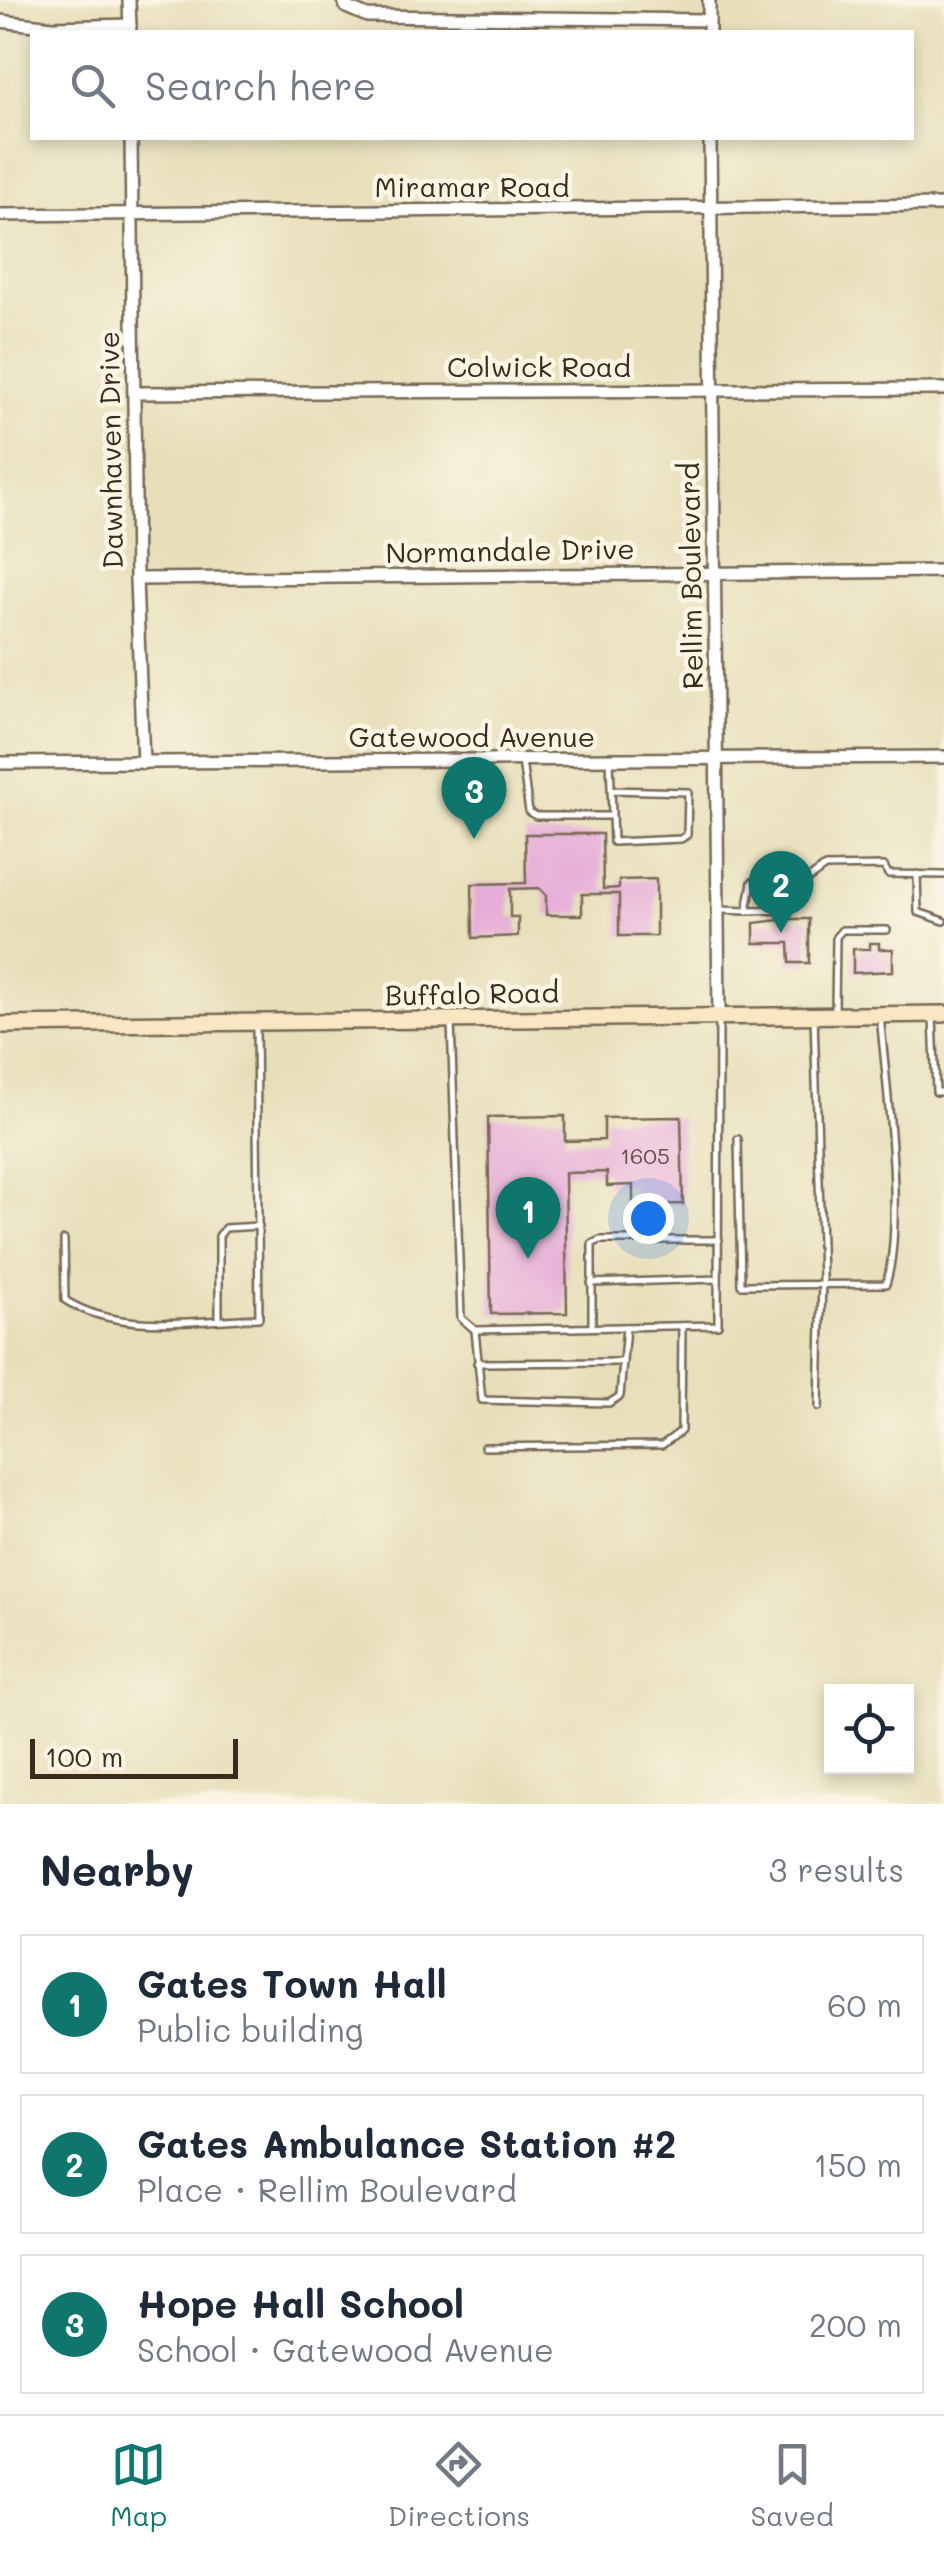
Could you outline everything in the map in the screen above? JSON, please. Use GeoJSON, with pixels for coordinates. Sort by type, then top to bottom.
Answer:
{"type":"FeatureCollection","features":[{"type":"Feature","properties":{"kind":"main road","name":"Buffalo Road"},"geometry":{"type":"LineString","coordinates":[[0,1025],[938,1014]]}},
{"type":"Feature","properties":{"kind":"street"},"geometry":{"type":"LineString","coordinates":[[0,21],[20,26],[130,29],[129,0]]}},
{"type":"Feature","properties":{"kind":"street"},"geometry":{"type":"LineString","coordinates":[[344,0],[346,7],[368,16],[709,26],[709,0]]}},
{"type":"Feature","properties":{"kind":"street","name":"Dawnhaven Drive"},"geometry":{"type":"LineString","coordinates":[[131,140],[136,580],[143,763]]}},
{"type":"Feature","properties":{"kind":"street","name":"Rellim Boulevard"},"geometry":{"type":"LineString","coordinates":[[710,140],[718,572],[720,1015]]}},
{"type":"Feature","properties":{"kind":"street","name":"Miramar Road"},"geometry":{"type":"LineString","coordinates":[[0,215],[944,205]]}},
{"type":"Feature","properties":{"kind":"street","name":"Colwick Road"},"geometry":{"type":"LineString","coordinates":[[135,393],[944,389]]}},
{"type":"Feature","properties":{"kind":"street","name":"Normandale Drive"},"geometry":{"type":"LineString","coordinates":[[136,580],[944,571]]}},
{"type":"Feature","properties":{"kind":"street","name":"Gatewood Avenue"},"geometry":{"type":"LineString","coordinates":[[0,763],[944,758]]}},
{"type":"Feature","properties":{"kind":"lane"},"geometry":{"type":"LineString","coordinates":[[522,760],[529,812],[536,816],[611,816]]}},
{"type":"Feature","properties":{"kind":"lane"},"geometry":{"type":"LineString","coordinates":[[610,760],[611,816],[613,842],[681,839],[690,828],[688,792],[611,790]]}},
{"type":"Feature","properties":{"kind":"lane"},"geometry":{"type":"LineString","coordinates":[[747,910],[752,882],[806,881],[825,867],[884,866],[888,874],[944,875]]}},
{"type":"Feature","properties":{"kind":"lane"},"geometry":{"type":"LineString","coordinates":[[918,874],[918,912],[944,922]]}},
{"type":"Feature","properties":{"kind":"lane"},"geometry":{"type":"LineString","coordinates":[[718,910],[790,910],[794,881]]}},
{"type":"Feature","properties":{"kind":"lane"},"geometry":{"type":"LineString","coordinates":[[835,1014],[836,938],[842,930],[887,930]]}},
{"type":"Feature","properties":{"kind":"lane"},"geometry":{"type":"LineString","coordinates":[[814,1014],[819,1407]]}},
{"type":"Feature","properties":{"kind":"lane"},"geometry":{"type":"LineString","coordinates":[[738,1139],[741,1286],[886,1284],[892,1244],[880,1014]]}},
{"type":"Feature","properties":{"kind":"lane"},"geometry":{"type":"LineString","coordinates":[[938,1014],[936,1092],[944,1092]]}},
{"type":"Feature","properties":{"kind":"lane"},"geometry":{"type":"LineString","coordinates":[[451,1018],[461,1318],[476,1330],[718,1325],[720,1015]]}},
{"type":"Feature","properties":{"kind":"lane"},"geometry":{"type":"LineString","coordinates":[[64,1240],[65,1300],[88,1314],[124,1322],[258,1318],[256,1022]]}},
{"type":"Feature","properties":{"kind":"lane"},"geometry":{"type":"LineString","coordinates":[[218,1319],[219,1236],[225,1228],[260,1226]]}},
{"type":"Feature","properties":{"kind":"lane"},"geometry":{"type":"LineString","coordinates":[[592,1328],[589,1250],[600,1240],[718,1240]]}},
{"type":"Feature","properties":{"kind":"lane"},"geometry":{"type":"LineString","coordinates":[[590,1283],[718,1279]]}},
{"type":"Feature","properties":{"kind":"lane"},"geometry":{"type":"LineString","coordinates":[[484,1446],[662,1445],[680,1431],[682,1326]]}},
{"type":"Feature","properties":{"kind":"lane"},"geometry":{"type":"LineString","coordinates":[[476,1330],[479,1396],[489,1404],[609,1403],[620,1396],[626,1327]]}},
{"type":"Feature","properties":{"kind":"lane"},"geometry":{"type":"LineString","coordinates":[[477,1363],[623,1362]]}},
{"type":"Feature","properties":{"kind":"building"},"geometry":{"type":"Polygon","coordinates":[[[525,834],[602,834],[603,889],[619,888],[619,880],[656,879],[656,936],[619,936],[619,894],[582,894],[582,915],[546,915],[546,895],[539,888],[510,889],[510,917],[518,917],[518,936],[473,938],[472,884],[526,883],[525,834]]]}},
{"type":"Feature","properties":{"kind":"building"},"geometry":{"type":"Polygon","coordinates":[[[809,919],[809,963],[790,963],[789,943],[754,943],[754,923],[809,919]]]}},
{"type":"Feature","properties":{"kind":"building"},"geometry":{"type":"Polygon","coordinates":[[[870,943],[879,943],[879,949],[893,949],[893,971],[853,973],[853,949],[870,949],[870,943]]]}},
{"type":"Feature","properties":{"kind":"building"},"geometry":{"type":"Polygon","coordinates":[[[565,1116],[565,1141],[604,1140],[604,1118],[681,1117],[683,1204],[633,1205],[633,1185],[607,1186],[607,1172],[565,1173],[567,1313],[491,1314],[488,1117],[565,1116]]]}},
{"type":"Feature","properties":{"kind":"place","name":"Hope Hall School"},"geometry":{"type":"Point","coordinates":[474,839]}},
{"type":"Feature","properties":{"kind":"place","name":"Gates Ambulance Station #2"},"geometry":{"type":"Point","coordinates":[781,933]}},
{"type":"Feature","properties":{"kind":"place","name":"Gates Town Hall"},"geometry":{"type":"Point","coordinates":[528,1259]}}]}
